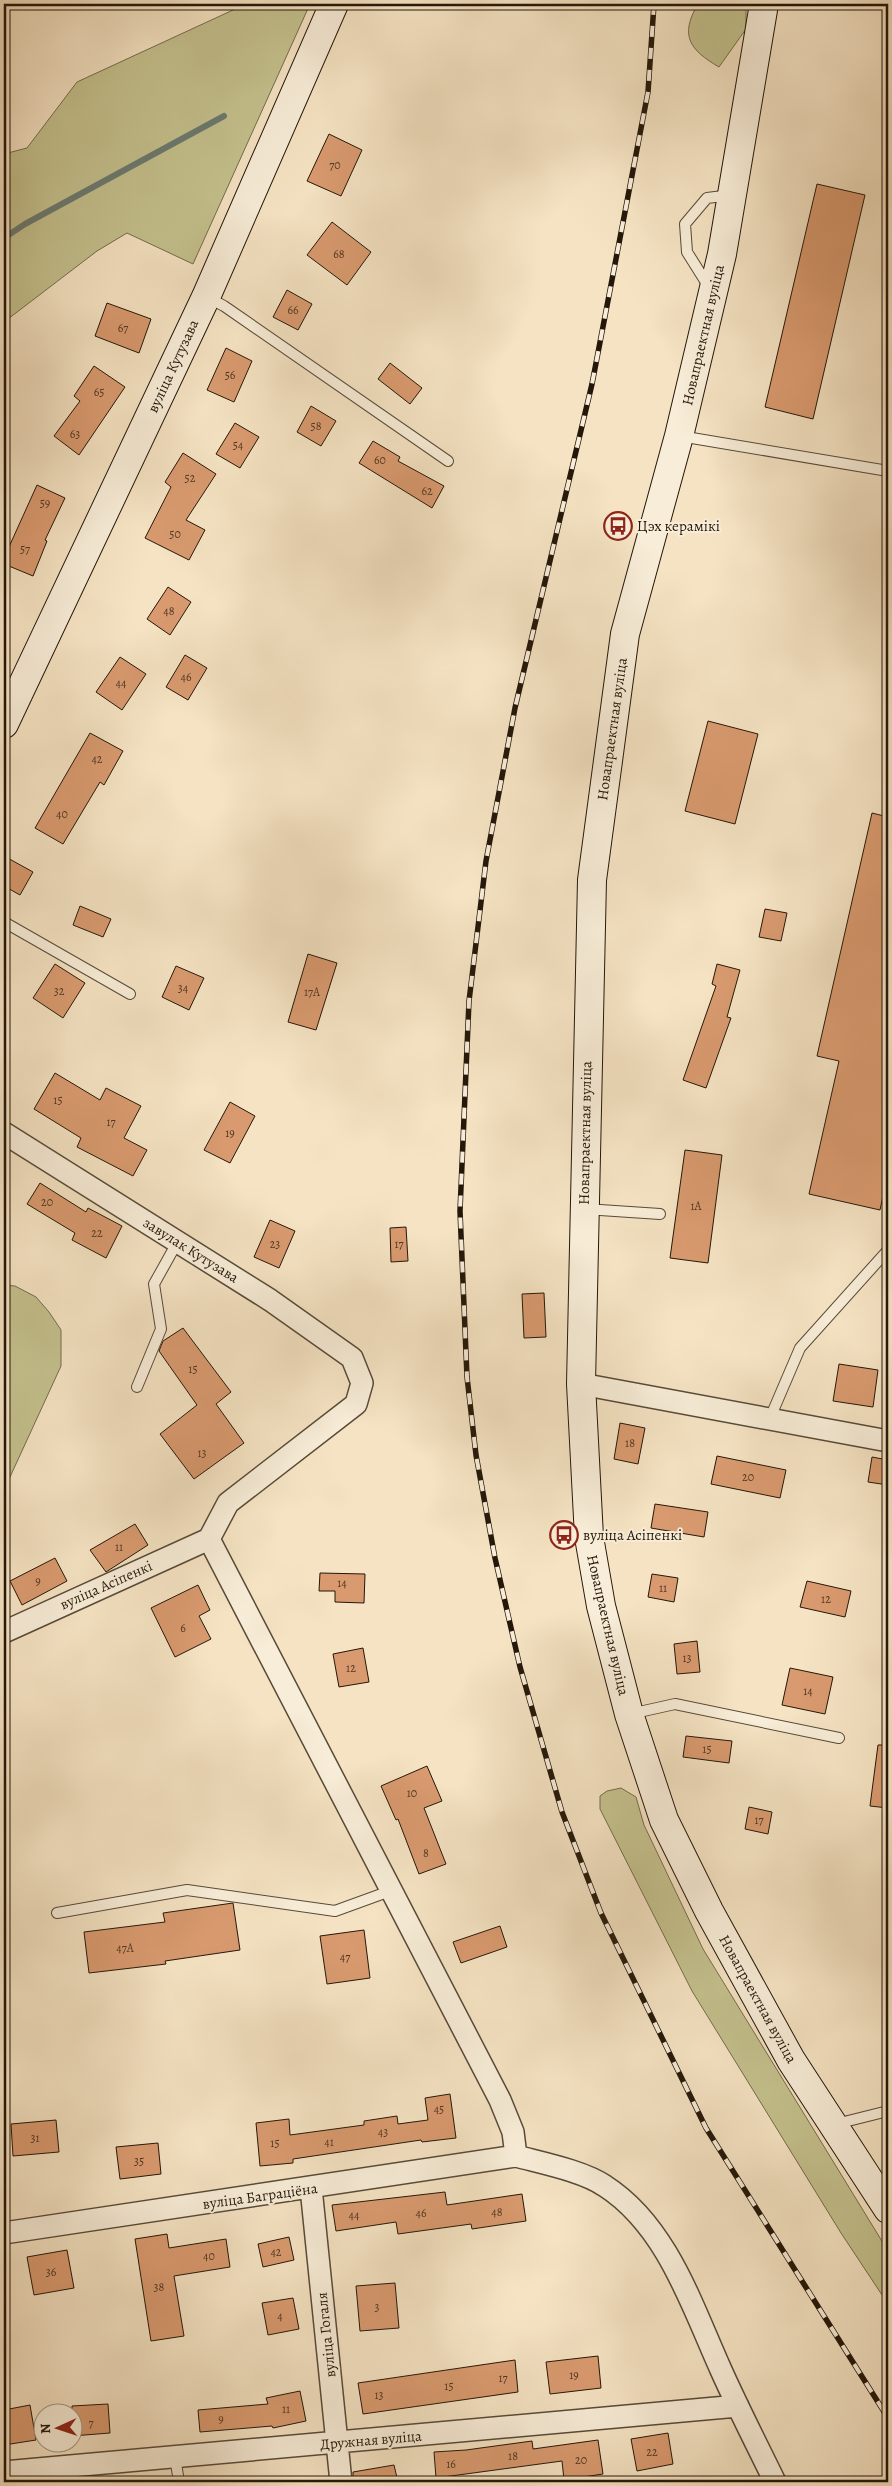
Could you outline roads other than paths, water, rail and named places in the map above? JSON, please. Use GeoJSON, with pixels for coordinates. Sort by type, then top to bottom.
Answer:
{"type":"FeatureCollection","features":[{"type":"Feature","properties":{"kind":"street","name":"вуліца Кутузава"},"geometry":{"type":"LineString","coordinates":[[4,724],[206,297],[334,4]]}},
{"type":"Feature","properties":{"kind":"street","name":"Новапраектная вуліца"},"geometry":{"type":"LineString","coordinates":[[764,4],[732,195],[713,292],[679,436],[625,634],[592,880],[581,1384],[589,1537],[601,1606],[629,1714],[664,1820],[709,1911],[791,2060],[835,2124],[888,2208]]}},
{"type":"Feature","properties":{"kind":"street","name":"завулак Кутузава"},"geometry":{"type":"LineString","coordinates":[[4,1132],[270,1300],[352,1358],[362,1383],[356,1404],[228,1503],[209,1539]]}},
{"type":"Feature","properties":{"kind":"street"},"geometry":{"type":"LineString","coordinates":[[581,1384],[888,1441]]}},
{"type":"Feature","properties":{"kind":"street"},"geometry":{"type":"LineString","coordinates":[[209,1539],[500,2100],[513,2132],[516,2156],[559,2167],[605,2186],[640,2216],[672,2261],[775,2482]]}},
{"type":"Feature","properties":{"kind":"street","name":"вуліца Асіпенкі"},"geometry":{"type":"LineString","coordinates":[[4,1632],[209,1539]]}},
{"type":"Feature","properties":{"kind":"street","name":"вуліца Баграціёна"},"geometry":{"type":"LineString","coordinates":[[4,2232],[311,2188],[516,2156]]}},
{"type":"Feature","properties":{"kind":"street","name":"вуліца Гогаля"},"geometry":{"type":"LineString","coordinates":[[311,2188],[341,2482]]}},
{"type":"Feature","properties":{"kind":"street","name":"Дружная вуліца"},"geometry":{"type":"LineString","coordinates":[[4,2472],[738,2406]]}},
{"type":"Feature","properties":{"kind":"lane"},"geometry":{"type":"LineString","coordinates":[[713,292],[687,252],[685,224],[707,198],[732,195]]}},
{"type":"Feature","properties":{"kind":"lane"},"geometry":{"type":"LineString","coordinates":[[206,297],[224,306],[448,461]]}},
{"type":"Feature","properties":{"kind":"lane"},"geometry":{"type":"LineString","coordinates":[[679,436],[888,471]]}},
{"type":"Feature","properties":{"kind":"lane"},"geometry":{"type":"LineString","coordinates":[[4,922],[130,994]]}},
{"type":"Feature","properties":{"kind":"lane"},"geometry":{"type":"LineString","coordinates":[[584,1209],[660,1214]]}},
{"type":"Feature","properties":{"kind":"lane"},"geometry":{"type":"LineString","coordinates":[[137,1387],[161,1329],[154,1284],[178,1241]]}},
{"type":"Feature","properties":{"kind":"lane"},"geometry":{"type":"LineString","coordinates":[[770,1418],[800,1348],[888,1250]]}},
{"type":"Feature","properties":{"kind":"lane"},"geometry":{"type":"LineString","coordinates":[[629,1714],[675,1704],[839,1738]]}},
{"type":"Feature","properties":{"kind":"lane"},"geometry":{"type":"LineString","coordinates":[[57,1913],[187,1890],[335,1911],[390,1891]]}},
{"type":"Feature","properties":{"kind":"lane"},"geometry":{"type":"LineString","coordinates":[[835,2124],[888,2111]]}},
{"type":"Feature","properties":{"kind":"lane"},"geometry":{"type":"LineString","coordinates":[[175,2457],[179,2482]]}},
{"type":"Feature","properties":{"kind":"waterway"},"geometry":{"type":"LineString","coordinates":[[4,238],[25,224],[224,116]]}},
{"type":"Feature","properties":{"kind":"railway"},"geometry":{"type":"LineString","coordinates":[[654,4],[648,92],[592,384],[515,708],[486,861],[469,1001],[460,1211],[467,1377],[476,1455],[495,1558],[520,1667],[562,1812],[601,1913],[706,2128],[888,2418]]}},
{"type":"Feature","properties":{"kind":"place","name":"Цэх керамікі"},"geometry":{"type":"Point","coordinates":[618,526]}},
{"type":"Feature","properties":{"kind":"place","name":"вуліца Асіпенкі"},"geometry":{"type":"Point","coordinates":[564,1535]}}]}
